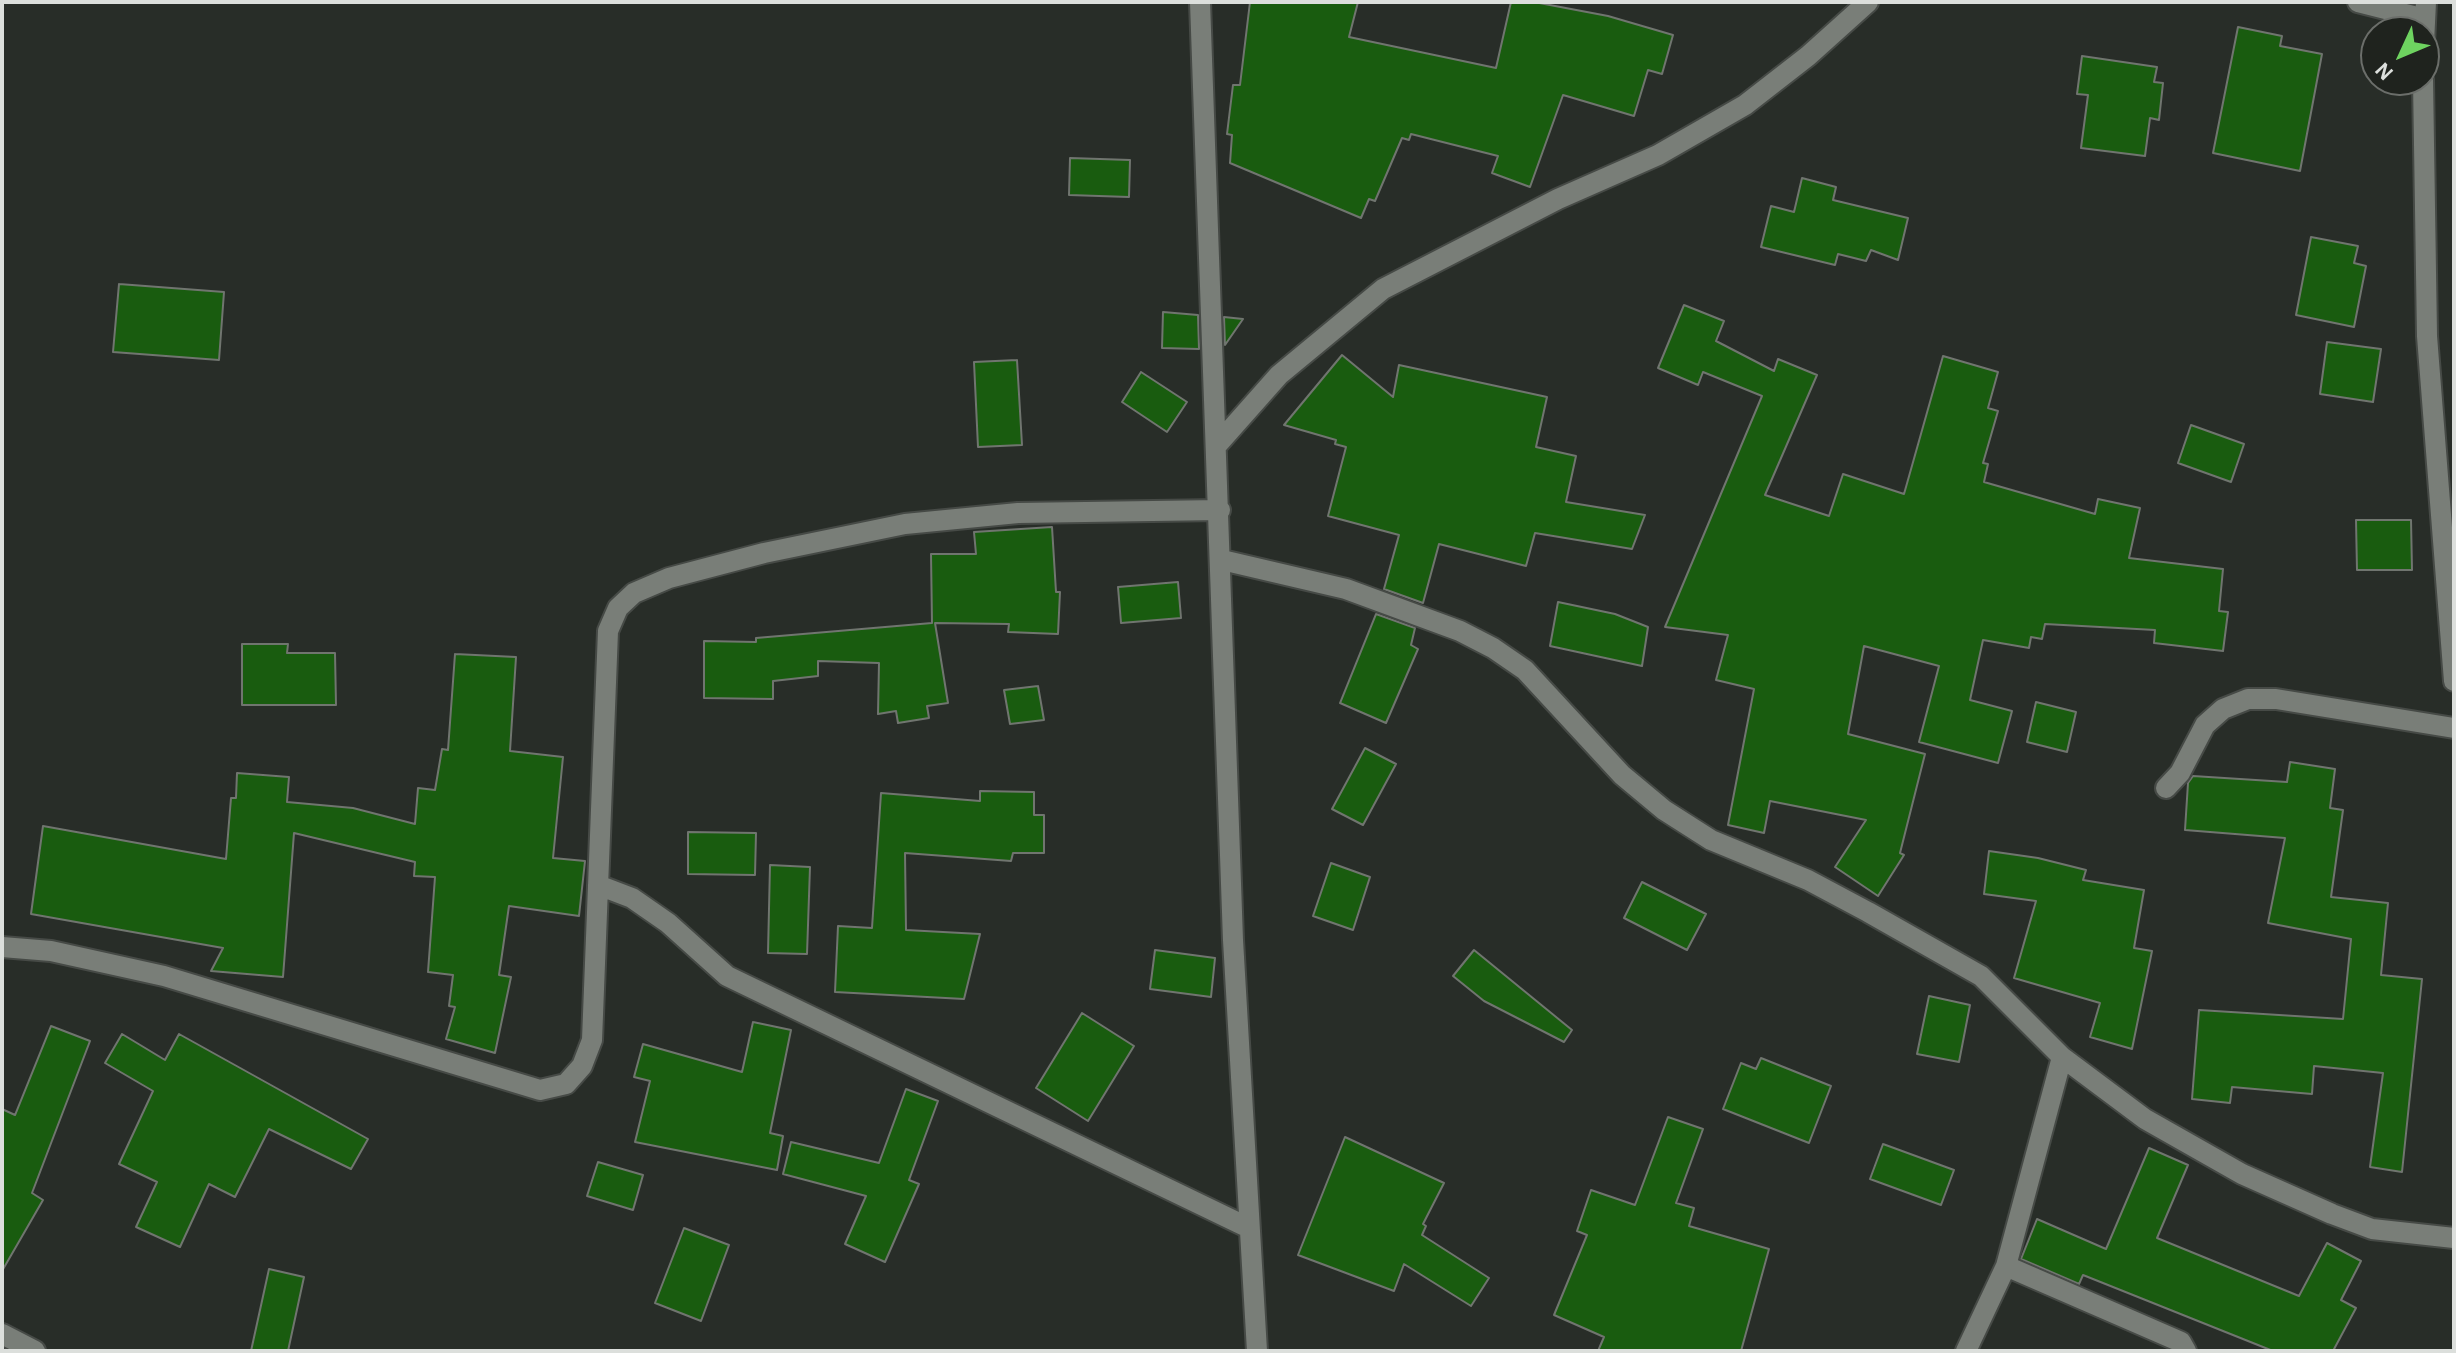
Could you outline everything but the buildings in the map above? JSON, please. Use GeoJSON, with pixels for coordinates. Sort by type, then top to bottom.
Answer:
{"type":"FeatureCollection","features":[{"type":"Feature","properties":{"kind":"street"},"geometry":{"type":"LineString","coordinates":[[1200,2],[1233,940],[1247,1227],[1257,1351]]}},
{"type":"Feature","properties":{"kind":"street"},"geometry":{"type":"LineString","coordinates":[[1217,445],[1279,375],[1383,289],[1558,199],[1658,155],[1745,105],[1808,56],[1868,2]]}},
{"type":"Feature","properties":{"kind":"street"},"geometry":{"type":"LineString","coordinates":[[2358,2],[2425,10]]}},
{"type":"Feature","properties":{"kind":"street"},"geometry":{"type":"LineString","coordinates":[[2423,96],[2427,336],[2454,681]]}},
{"type":"Feature","properties":{"kind":"street"},"geometry":{"type":"LineString","coordinates":[[2,947],[51,951],[164,976],[540,1090],[566,1084],[582,1066],[592,1040],[608,631],[618,608],[634,593],[669,578],[750,557],[905,524],[1018,513],[1220,510]]}},
{"type":"Feature","properties":{"kind":"street"},"geometry":{"type":"LineString","coordinates":[[1222,560],[1346,589],[1460,631],[1493,648],[1525,670],[1622,775],[1664,810],[1711,840],[1808,880],[1981,976],[2062,1057],[2145,1119],[2242,1174],[2372,1229],[2454,1238]]}},
{"type":"Feature","properties":{"kind":"street"},"geometry":{"type":"LineString","coordinates":[[2166,788],[2180,773],[2205,725],[2223,709],[2248,699],[2276,699],[2454,728]]}},
{"type":"Feature","properties":{"kind":"street"},"geometry":{"type":"LineString","coordinates":[[598,885],[632,898],[668,923],[727,976],[740,983],[1247,1227]]}},
{"type":"Feature","properties":{"kind":"street"},"geometry":{"type":"LineString","coordinates":[[1966,1351],[2006,1266],[2062,1057]]}},
{"type":"Feature","properties":{"kind":"street"},"geometry":{"type":"LineString","coordinates":[[2006,1266],[2181,1342],[2186,1351]]}},
{"type":"Feature","properties":{"kind":"street"},"geometry":{"type":"LineString","coordinates":[[2,1334],[35,1351]]}}]}
